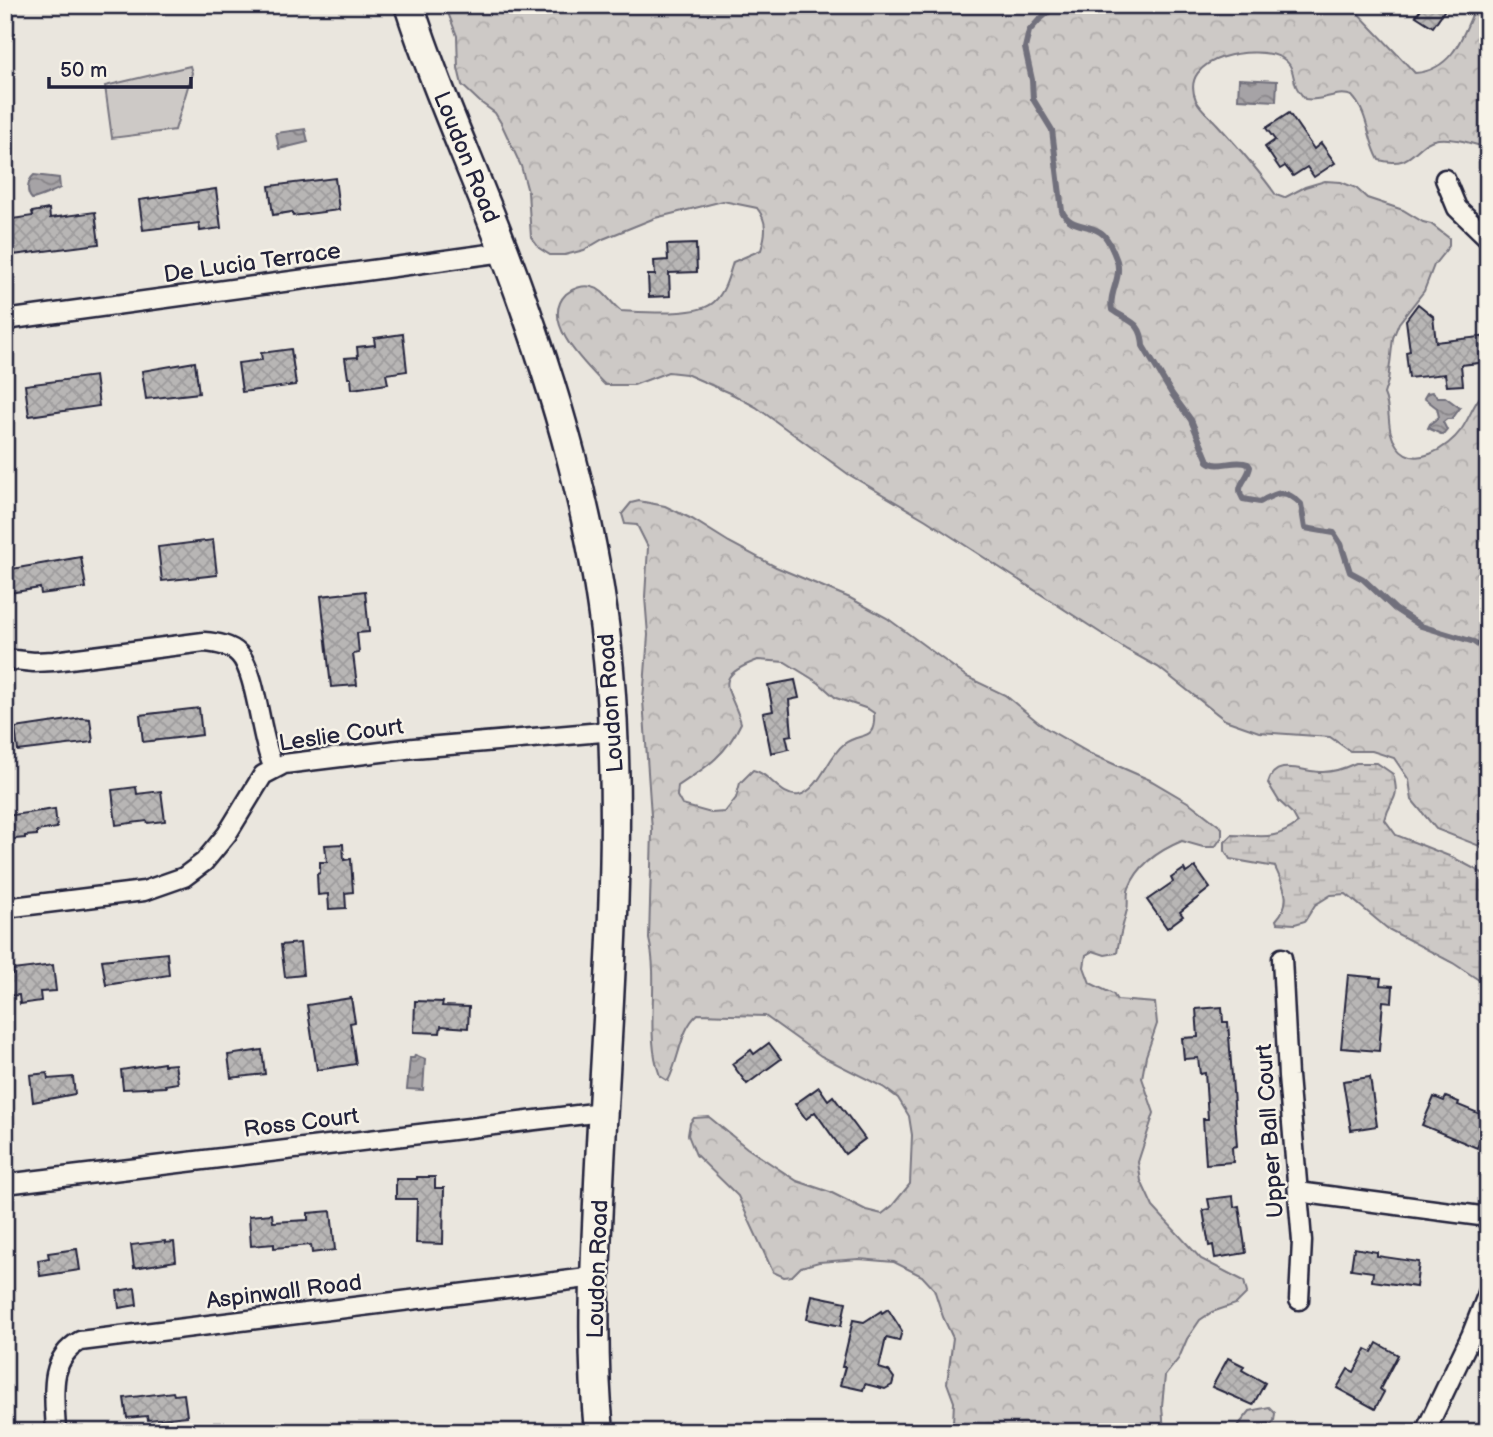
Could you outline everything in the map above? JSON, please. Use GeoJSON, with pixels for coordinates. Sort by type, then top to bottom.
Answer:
{"type":"FeatureCollection","features":[{"type":"Feature","properties":{"kind":"main road","name":"Loudon Road"},"geometry":{"type":"LineString","coordinates":[[409,5],[504,252],[553,395],[579,488],[600,596],[614,731],[615,807],[595,1277],[599,1432]]}},
{"type":"Feature","properties":{"kind":"street"},"geometry":{"type":"LineString","coordinates":[[1445,179],[1457,208],[1488,238]]}},
{"type":"Feature","properties":{"kind":"street","name":"De Lucia Terrace"},"geometry":{"type":"LineString","coordinates":[[5,320],[504,252]]}},
{"type":"Feature","properties":{"kind":"street"},"geometry":{"type":"LineString","coordinates":[[5,659],[22,662],[54,661],[204,642],[227,647],[239,654],[250,674],[265,746],[274,768]]}},
{"type":"Feature","properties":{"kind":"street","name":"Leslie Court"},"geometry":{"type":"LineString","coordinates":[[5,908],[144,891],[184,877],[204,862],[214,850],[227,834],[260,779],[274,768],[303,760],[614,731]]}},
{"type":"Feature","properties":{"kind":"street","name":"Upper Ball Court"},"geometry":{"type":"LineString","coordinates":[[1282,958],[1303,1252],[1299,1300]]}},
{"type":"Feature","properties":{"kind":"street","name":"Ross Court"},"geometry":{"type":"LineString","coordinates":[[5,1184],[602,1112]]}},
{"type":"Feature","properties":{"kind":"street"},"geometry":{"type":"LineString","coordinates":[[1298,1192],[1488,1217]]}},
{"type":"Feature","properties":{"kind":"street","name":"Aspinwall Road"},"geometry":{"type":"LineString","coordinates":[[56,1432],[56,1367],[62,1354],[80,1341],[595,1277]]}},
{"type":"Feature","properties":{"kind":"street"},"geometry":{"type":"LineString","coordinates":[[1425,1432],[1471,1336],[1488,1293]]}},
{"type":"Feature","properties":{"kind":"green space"},"geometry":{"type":"Polygon","coordinates":[[[445,5],[1344,5],[1356,11],[1415,73],[1439,65],[1448,58],[1461,39],[1476,5],[1488,5],[1488,148],[1457,140],[1438,139],[1430,141],[1407,159],[1391,162],[1379,160],[1362,111],[1352,96],[1340,94],[1305,99],[1297,88],[1289,64],[1270,54],[1255,52],[1222,57],[1198,73],[1193,85],[1200,107],[1240,150],[1276,195],[1284,198],[1305,187],[1325,181],[1341,182],[1356,188],[1367,198],[1403,210],[1431,224],[1449,238],[1449,246],[1434,265],[1424,291],[1399,323],[1393,338],[1384,394],[1393,440],[1404,453],[1421,456],[1440,449],[1455,437],[1479,398],[1488,389],[1488,853],[1480,846],[1436,829],[1412,800],[1409,780],[1394,758],[1372,751],[1350,751],[1330,737],[1259,732],[1225,720],[1158,667],[1127,650],[926,520],[848,474],[756,407],[734,395],[686,374],[668,372],[634,385],[605,385],[577,355],[561,329],[559,305],[566,294],[582,287],[596,288],[621,311],[683,312],[706,307],[721,293],[733,262],[761,250],[765,233],[763,218],[757,208],[723,201],[655,218],[603,239],[584,250],[565,255],[550,255],[539,248],[531,237],[528,192],[521,166],[501,123],[495,113],[462,85],[458,68],[457,36],[445,5]]]}},
{"type":"Feature","properties":{"kind":"green space"},"geometry":{"type":"Polygon","coordinates":[[[190,66],[192,73],[175,130],[112,138],[105,86],[190,66]]]}},
{"type":"Feature","properties":{"kind":"green space"},"geometry":{"type":"Polygon","coordinates":[[[639,501],[665,506],[776,567],[850,598],[887,618],[967,677],[1005,695],[1044,727],[1091,754],[1150,780],[1191,804],[1222,828],[1222,837],[1215,847],[1203,847],[1182,841],[1144,865],[1128,891],[1128,907],[1117,953],[1105,955],[1093,951],[1086,955],[1084,967],[1090,983],[1113,994],[1117,1000],[1155,1003],[1157,1024],[1142,1078],[1154,1113],[1138,1162],[1141,1181],[1153,1207],[1201,1259],[1244,1281],[1247,1293],[1236,1304],[1212,1312],[1200,1320],[1187,1339],[1179,1358],[1165,1376],[1162,1406],[1164,1432],[947,1432],[953,1423],[954,1402],[947,1383],[953,1338],[934,1289],[922,1276],[894,1262],[859,1259],[819,1262],[801,1267],[792,1276],[784,1277],[773,1272],[738,1196],[696,1155],[688,1135],[690,1123],[694,1118],[709,1117],[747,1148],[797,1181],[882,1214],[910,1184],[912,1135],[909,1116],[898,1098],[883,1087],[821,1056],[765,1016],[698,1014],[687,1028],[668,1081],[660,1076],[655,1060],[652,1026],[653,973],[649,939],[652,830],[643,700],[648,635],[645,597],[648,547],[637,525],[625,524],[622,514],[631,503],[639,501]],[[758,660],[743,666],[728,679],[729,692],[741,723],[729,744],[715,759],[678,786],[677,796],[682,805],[711,813],[725,812],[736,798],[740,783],[753,770],[787,793],[799,795],[813,787],[838,749],[873,729],[874,713],[836,698],[819,683],[785,662],[758,660]]]}},
{"type":"Feature","properties":{"kind":"green space"},"geometry":{"type":"Polygon","coordinates":[[[1356,763],[1377,763],[1393,774],[1396,790],[1385,820],[1396,835],[1454,858],[1488,876],[1488,986],[1453,963],[1388,929],[1346,894],[1331,895],[1315,905],[1305,921],[1295,924],[1277,923],[1286,901],[1275,867],[1230,859],[1225,851],[1225,842],[1232,835],[1274,835],[1298,823],[1268,783],[1277,770],[1291,768],[1327,772],[1356,763]]]}},
{"type":"Feature","properties":{"kind":"green space"},"geometry":{"type":"Polygon","coordinates":[[[1269,1407],[1275,1413],[1274,1421],[1265,1432],[1233,1432],[1250,1411],[1269,1407]]]}},
{"type":"Feature","properties":{"kind":"water"},"geometry":{"type":"Polygon","coordinates":[[[1239,79],[1277,81],[1276,101],[1238,99],[1239,79]]]}},
{"type":"Feature","properties":{"kind":"water"},"geometry":{"type":"Polygon","coordinates":[[[305,129],[308,142],[279,149],[276,133],[305,129]]]}},
{"type":"Feature","properties":{"kind":"water"},"geometry":{"type":"Polygon","coordinates":[[[34,175],[59,178],[60,188],[32,199],[28,187],[34,175]]]}},
{"type":"Feature","properties":{"kind":"water"},"geometry":{"type":"Polygon","coordinates":[[[1432,392],[1438,397],[1445,397],[1460,408],[1452,419],[1443,422],[1447,430],[1443,435],[1428,428],[1439,417],[1437,408],[1424,398],[1427,393],[1432,392]]]}},
{"type":"Feature","properties":{"kind":"water"},"geometry":{"type":"Polygon","coordinates":[[[415,1055],[425,1059],[423,1090],[407,1089],[410,1058],[415,1055]]]}},
{"type":"Feature","properties":{"kind":"building"},"geometry":{"type":"Polygon","coordinates":[[[1424,5],[1448,5],[1433,27],[1416,16],[1424,5]]]}},
{"type":"Feature","properties":{"kind":"building"},"geometry":{"type":"Polygon","coordinates":[[[1289,113],[1314,149],[1321,143],[1335,163],[1314,177],[1307,167],[1293,176],[1285,166],[1280,169],[1265,147],[1275,140],[1266,128],[1289,113]]]}},
{"type":"Feature","properties":{"kind":"building"},"geometry":{"type":"Polygon","coordinates":[[[335,178],[339,210],[293,216],[292,212],[273,215],[269,186],[335,178]]]}},
{"type":"Feature","properties":{"kind":"building"},"geometry":{"type":"Polygon","coordinates":[[[216,189],[221,228],[200,231],[199,223],[143,230],[139,200],[216,189]]]}},
{"type":"Feature","properties":{"kind":"building"},"geometry":{"type":"Polygon","coordinates":[[[49,209],[50,218],[95,212],[99,244],[5,256],[5,220],[33,216],[32,212],[49,209]]]}},
{"type":"Feature","properties":{"kind":"building"},"geometry":{"type":"Polygon","coordinates":[[[696,244],[697,272],[669,273],[670,296],[649,297],[648,275],[655,275],[654,261],[668,260],[667,245],[696,244]]]}},
{"type":"Feature","properties":{"kind":"building"},"geometry":{"type":"Polygon","coordinates":[[[1418,304],[1433,316],[1436,342],[1488,336],[1488,362],[1461,365],[1463,385],[1447,386],[1445,374],[1409,378],[1406,352],[1410,351],[1406,320],[1418,304]]]}},
{"type":"Feature","properties":{"kind":"building"},"geometry":{"type":"Polygon","coordinates":[[[403,334],[407,371],[386,374],[388,384],[352,389],[345,358],[358,357],[357,347],[375,345],[374,338],[403,334]]]}},
{"type":"Feature","properties":{"kind":"building"},"geometry":{"type":"Polygon","coordinates":[[[291,349],[296,385],[242,392],[238,363],[262,360],[261,353],[291,349]]]}},
{"type":"Feature","properties":{"kind":"building"},"geometry":{"type":"Polygon","coordinates":[[[195,362],[199,393],[146,399],[142,371],[195,362]]]}},
{"type":"Feature","properties":{"kind":"building"},"geometry":{"type":"Polygon","coordinates":[[[95,376],[99,406],[29,416],[25,385],[95,376]]]}},
{"type":"Feature","properties":{"kind":"building"},"geometry":{"type":"Polygon","coordinates":[[[213,540],[217,575],[162,581],[158,547],[213,540]]]}},
{"type":"Feature","properties":{"kind":"building"},"geometry":{"type":"Polygon","coordinates":[[[81,557],[86,588],[41,594],[40,588],[9,593],[6,570],[81,557]]]}},
{"type":"Feature","properties":{"kind":"building"},"geometry":{"type":"Polygon","coordinates":[[[365,591],[369,632],[357,633],[359,653],[353,654],[357,685],[331,687],[321,596],[365,591]]]}},
{"type":"Feature","properties":{"kind":"building"},"geometry":{"type":"Polygon","coordinates":[[[795,680],[799,698],[789,700],[792,735],[786,736],[789,749],[771,753],[763,713],[773,711],[768,685],[795,680]]]}},
{"type":"Feature","properties":{"kind":"building"},"geometry":{"type":"Polygon","coordinates":[[[199,708],[202,735],[143,742],[140,715],[199,708]]]}},
{"type":"Feature","properties":{"kind":"building"},"geometry":{"type":"Polygon","coordinates":[[[90,719],[93,742],[18,751],[15,728],[90,719]]]}},
{"type":"Feature","properties":{"kind":"building"},"geometry":{"type":"Polygon","coordinates":[[[136,787],[137,794],[161,791],[165,821],[116,825],[112,790],[136,787]]]}},
{"type":"Feature","properties":{"kind":"building"},"geometry":{"type":"Polygon","coordinates":[[[55,809],[57,828],[37,831],[37,835],[25,838],[5,840],[5,816],[55,809]]]}},
{"type":"Feature","properties":{"kind":"building"},"geometry":{"type":"Polygon","coordinates":[[[343,844],[344,860],[351,859],[353,892],[345,893],[346,908],[329,909],[328,894],[318,895],[317,874],[320,873],[320,862],[327,862],[325,845],[343,844]]]}},
{"type":"Feature","properties":{"kind":"building"},"geometry":{"type":"Polygon","coordinates":[[[1195,867],[1210,888],[1180,912],[1183,916],[1167,928],[1147,900],[1173,882],[1171,878],[1184,869],[1186,873],[1195,867]]]}},
{"type":"Feature","properties":{"kind":"building"},"geometry":{"type":"Polygon","coordinates":[[[300,943],[303,975],[285,977],[281,945],[300,943]]]}},
{"type":"Feature","properties":{"kind":"building"},"geometry":{"type":"Polygon","coordinates":[[[167,953],[169,975],[106,985],[102,960],[167,953]]]}},
{"type":"Feature","properties":{"kind":"building"},"geometry":{"type":"Polygon","coordinates":[[[53,965],[56,991],[40,992],[41,1001],[20,1004],[19,995],[5,996],[5,975],[13,974],[12,970],[53,965]]]}},
{"type":"Feature","properties":{"kind":"building"},"geometry":{"type":"Polygon","coordinates":[[[1348,975],[1381,978],[1380,985],[1393,986],[1392,1002],[1383,1001],[1379,1051],[1341,1048],[1348,975]]]}},
{"type":"Feature","properties":{"kind":"building"},"geometry":{"type":"Polygon","coordinates":[[[351,998],[355,1022],[350,1023],[356,1064],[317,1070],[307,1005],[351,998]]]}},
{"type":"Feature","properties":{"kind":"building"},"geometry":{"type":"Polygon","coordinates":[[[415,1001],[469,1007],[468,1028],[441,1026],[440,1033],[414,1032],[415,1001]]]}},
{"type":"Feature","properties":{"kind":"building"},"geometry":{"type":"Polygon","coordinates":[[[1222,1007],[1223,1022],[1228,1022],[1237,1146],[1232,1147],[1233,1162],[1206,1164],[1203,1119],[1208,1119],[1205,1073],[1200,1074],[1198,1058],[1184,1059],[1182,1038],[1198,1037],[1196,1009],[1222,1007]]]}},
{"type":"Feature","properties":{"kind":"building"},"geometry":{"type":"Polygon","coordinates":[[[769,1043],[781,1059],[747,1084],[732,1064],[751,1050],[754,1054],[769,1043]]]}},
{"type":"Feature","properties":{"kind":"building"},"geometry":{"type":"Polygon","coordinates":[[[262,1050],[265,1074],[231,1078],[228,1055],[262,1050]]]}},
{"type":"Feature","properties":{"kind":"building"},"geometry":{"type":"Polygon","coordinates":[[[164,1063],[175,1064],[178,1083],[165,1085],[166,1087],[123,1089],[121,1070],[164,1063]]]}},
{"type":"Feature","properties":{"kind":"building"},"geometry":{"type":"Polygon","coordinates":[[[47,1073],[48,1079],[73,1077],[75,1094],[33,1102],[30,1075],[47,1073]]]}},
{"type":"Feature","properties":{"kind":"building"},"geometry":{"type":"Polygon","coordinates":[[[1370,1077],[1377,1126],[1351,1130],[1343,1081],[1370,1077]]]}},
{"type":"Feature","properties":{"kind":"building"},"geometry":{"type":"Polygon","coordinates":[[[819,1087],[828,1100],[833,1096],[865,1139],[845,1154],[815,1112],[806,1119],[795,1104],[819,1087]]]}},
{"type":"Feature","properties":{"kind":"building"},"geometry":{"type":"Polygon","coordinates":[[[1434,1097],[1444,1101],[1446,1097],[1488,1117],[1477,1148],[1422,1125],[1434,1097]]]}},
{"type":"Feature","properties":{"kind":"building"},"geometry":{"type":"Polygon","coordinates":[[[435,1177],[435,1188],[444,1188],[443,1244],[416,1243],[417,1199],[396,1199],[396,1179],[435,1177]]]}},
{"type":"Feature","properties":{"kind":"building"},"geometry":{"type":"Polygon","coordinates":[[[1233,1196],[1234,1207],[1239,1206],[1246,1253],[1215,1258],[1213,1245],[1209,1246],[1203,1210],[1210,1209],[1208,1199],[1233,1196]]]}},
{"type":"Feature","properties":{"kind":"building"},"geometry":{"type":"Polygon","coordinates":[[[331,1211],[335,1250],[312,1253],[311,1245],[274,1248],[274,1244],[251,1246],[249,1216],[272,1214],[273,1222],[308,1220],[308,1213],[331,1211]]]}},
{"type":"Feature","properties":{"kind":"building"},"geometry":{"type":"Polygon","coordinates":[[[174,1242],[176,1261],[134,1268],[131,1245],[174,1242]]]}},
{"type":"Feature","properties":{"kind":"building"},"geometry":{"type":"Polygon","coordinates":[[[1354,1248],[1377,1252],[1377,1256],[1419,1262],[1416,1287],[1372,1281],[1373,1272],[1351,1269],[1354,1248]]]}},
{"type":"Feature","properties":{"kind":"building"},"geometry":{"type":"Polygon","coordinates":[[[77,1249],[80,1270],[40,1276],[38,1260],[49,1258],[48,1253],[77,1249]]]}},
{"type":"Feature","properties":{"kind":"building"},"geometry":{"type":"Polygon","coordinates":[[[135,1288],[137,1305],[119,1308],[117,1291],[135,1288]]]}},
{"type":"Feature","properties":{"kind":"building"},"geometry":{"type":"Polygon","coordinates":[[[812,1295],[846,1302],[841,1326],[807,1319],[812,1295]]]}},
{"type":"Feature","properties":{"kind":"building"},"geometry":{"type":"Polygon","coordinates":[[[888,1309],[902,1331],[899,1341],[886,1338],[879,1368],[889,1371],[894,1378],[892,1385],[885,1389],[865,1384],[863,1390],[840,1385],[853,1320],[864,1322],[888,1309]]]}},
{"type":"Feature","properties":{"kind":"building"},"geometry":{"type":"Polygon","coordinates":[[[1377,1343],[1398,1355],[1380,1389],[1384,1392],[1375,1409],[1337,1388],[1348,1369],[1354,1372],[1366,1349],[1372,1352],[1377,1343]]]}},
{"type":"Feature","properties":{"kind":"building"},"geometry":{"type":"Polygon","coordinates":[[[1228,1358],[1244,1366],[1242,1370],[1265,1383],[1253,1405],[1212,1387],[1228,1358]]]}},
{"type":"Feature","properties":{"kind":"building"},"geometry":{"type":"Polygon","coordinates":[[[173,1392],[174,1395],[184,1394],[187,1416],[148,1420],[147,1416],[127,1418],[124,1398],[173,1392]]]}},
{"type":"Feature","properties":{"kind":"waterway"},"geometry":{"type":"LineString","coordinates":[[1057,5],[1029,31],[1025,48],[1033,99],[1052,130],[1062,211],[1069,220],[1095,229],[1108,241],[1118,268],[1112,310],[1137,327],[1143,346],[1191,420],[1208,461],[1217,464],[1248,464],[1249,472],[1240,490],[1243,499],[1260,502],[1276,494],[1290,496],[1301,504],[1305,528],[1334,533],[1341,544],[1350,572],[1363,579],[1395,609],[1421,626],[1474,642],[1488,652]]}}]}
